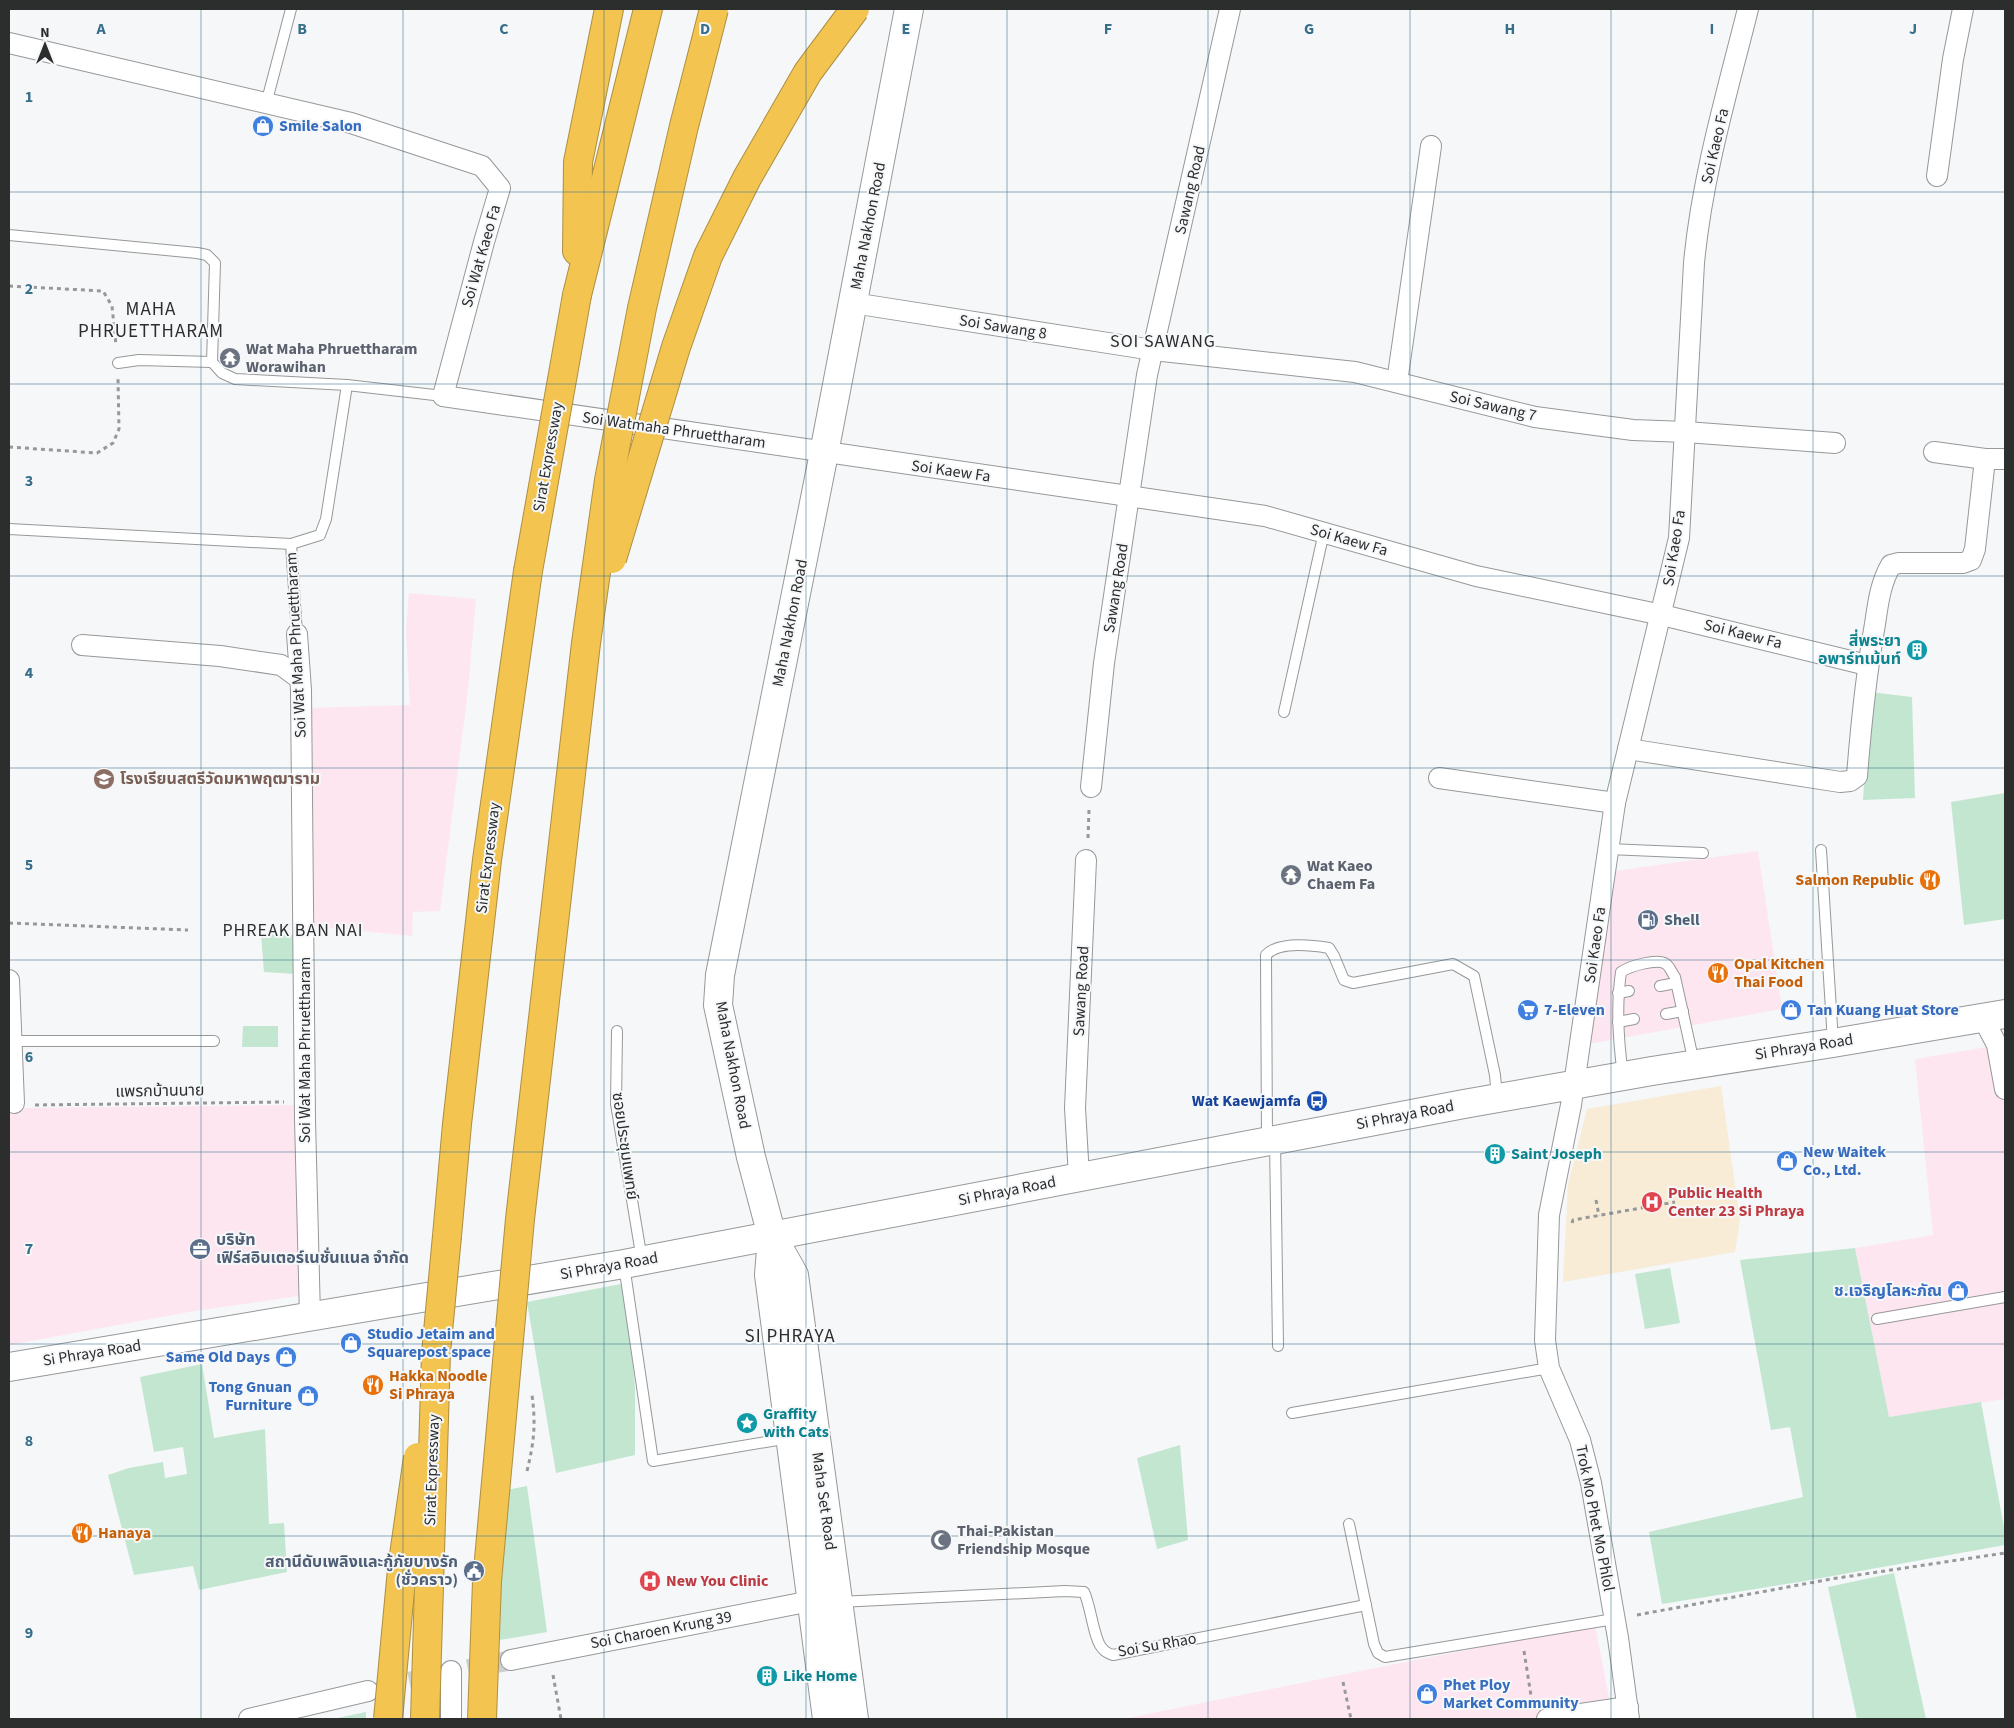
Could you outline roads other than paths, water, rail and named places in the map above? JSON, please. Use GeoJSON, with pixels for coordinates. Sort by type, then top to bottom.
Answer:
{"type":"FeatureCollection","features":[{"type":"Feature","properties":{"kind":"highway"},"geometry":{"type":"LineString","coordinates":[[577,295],[578,162],[610,9]]}},
{"type":"Feature","properties":{"kind":"highway","name":"Sirat Expressway"},"geometry":{"type":"LineString","coordinates":[[425,1719],[436,1353],[457,1124],[488,850],[528,570],[577,295],[648,9]]}},
{"type":"Feature","properties":{"kind":"highway"},"geometry":{"type":"LineString","coordinates":[[482,1719],[487,1581],[520,1219],[586,643],[609,480],[642,308],[684,126],[714,9]]}},
{"type":"Feature","properties":{"kind":"highway"},"geometry":{"type":"LineString","coordinates":[[586,643],[676,347],[708,256],[747,178],[808,72],[855,9]]}},
{"type":"Feature","properties":{"kind":"highway"},"geometry":{"type":"LineString","coordinates":[[388,1719],[402,1569],[417,1460],[436,1353]]}},
{"type":"Feature","properties":{"kind":"main road","name":"Maha Nakhon Road"},"geometry":{"type":"LineString","coordinates":[[772,1236],[751,1157],[718,1005],[720,976],[824,453],[909,9]]}},
{"type":"Feature","properties":{"kind":"main road","name":"Si Phraya Road"},"geometry":{"type":"LineString","coordinates":[[9,1367],[633,1263],[1498,1098],[1994,1016]]}},
{"type":"Feature","properties":{"kind":"main road","name":"Maha Set Road"},"geometry":{"type":"LineString","coordinates":[[772,1236],[769,1275],[790,1438],[825,1602],[854,1719]]}},
{"type":"Feature","properties":{"kind":"main road","name":"Maha Set Road"},"geometry":{"type":"LineString","coordinates":[[772,1236],[794,1275],[825,1602],[827,1719]]}},
{"type":"Feature","properties":{"kind":"street","name":"Sawang Road"},"geometry":{"type":"LineString","coordinates":[[1090,786],[1104,663],[1147,375],[1230,9]]}},
{"type":"Feature","properties":{"kind":"street","name":"Soi Kaeo Fa"},"geometry":{"type":"LineString","coordinates":[[1573,1085],[1615,803],[1679,538],[1694,263],[1698,225],[1707,174],[1748,9]]}},
{"type":"Feature","properties":{"kind":"street"},"geometry":{"type":"LineString","coordinates":[[1936,176],[1953,59],[1963,9]]}},
{"type":"Feature","properties":{"kind":"street","name":"Soi Wat Kaeo Fa"},"geometry":{"type":"LineString","coordinates":[[9,43],[351,123],[482,166],[500,188],[443,396]]}},
{"type":"Feature","properties":{"kind":"street"},"geometry":{"type":"LineString","coordinates":[[1397,382],[1431,146]]}},
{"type":"Feature","properties":{"kind":"street","name":"Soi Sawang 8"},"geometry":{"type":"LineString","coordinates":[[853,303],[1154,350]]}},
{"type":"Feature","properties":{"kind":"street","name":"Soi Sawang 7"},"geometry":{"type":"LineString","coordinates":[[1154,350],[1355,372],[1535,417],[1633,430],[1835,443]]}},
{"type":"Feature","properties":{"kind":"street","name":"Soi Watmaha Phruettharam"},"geometry":{"type":"LineString","coordinates":[[443,396],[824,453]]}},
{"type":"Feature","properties":{"kind":"street"},"geometry":{"type":"LineString","coordinates":[[1934,452],[2005,460]]}},
{"type":"Feature","properties":{"kind":"street","name":"Soi Kaew Fa"},"geometry":{"type":"LineString","coordinates":[[824,453],[1265,516],[1476,576],[1662,614],[1867,664]]}},
{"type":"Feature","properties":{"kind":"street"},"geometry":{"type":"LineString","coordinates":[[1628,749],[1820,780],[1850,781],[1857,776],[1867,664],[1880,594],[1886,574],[1891,565],[1899,563],[1964,563],[1971,560],[1975,549],[1985,459]]}},
{"type":"Feature","properties":{"kind":"street","name":"Soi Wat Maha Phruettharam"},"geometry":{"type":"LineString","coordinates":[[297,634],[300,678],[310,1317]]}},
{"type":"Feature","properties":{"kind":"street"},"geometry":{"type":"LineString","coordinates":[[82,645],[220,656],[281,664],[300,678]]}},
{"type":"Feature","properties":{"kind":"street"},"geometry":{"type":"LineString","coordinates":[[1439,778],[1615,803]]}},
{"type":"Feature","properties":{"kind":"street","name":"Sawang Road"},"geometry":{"type":"LineString","coordinates":[[1079,1177],[1075,1108],[1086,860]]}},
{"type":"Feature","properties":{"kind":"street"},"geometry":{"type":"LineString","coordinates":[[9,980],[14,1103]]}},
{"type":"Feature","properties":{"kind":"street"},"geometry":{"type":"LineString","coordinates":[[1994,1016],[2005,1089]]}},
{"type":"Feature","properties":{"kind":"street","name":"Trok Mo Phet Mo Phlol"},"geometry":{"type":"LineString","coordinates":[[1573,1085],[1549,1215],[1545,1340],[1549,1368],[1580,1440],[1591,1483],[1629,1713]]}},
{"type":"Feature","properties":{"kind":"street","name":"Soi Charoen Krung 39"},"geometry":{"type":"LineString","coordinates":[[511,1660],[825,1602]]}},
{"type":"Feature","properties":{"kind":"street"},"geometry":{"type":"LineString","coordinates":[[451,1671],[451,1719]]}},
{"type":"Feature","properties":{"kind":"street"},"geometry":{"type":"LineString","coordinates":[[249,1719],[368,1691]]}},
{"type":"Feature","properties":{"kind":"street"},"geometry":{"type":"LineString","coordinates":[[1540,1715],[1629,1713]]}},
{"type":"Feature","properties":{"kind":"lane"},"geometry":{"type":"LineString","coordinates":[[266,104],[291,9]]}},
{"type":"Feature","properties":{"kind":"lane"},"geometry":{"type":"LineString","coordinates":[[9,235],[197,253],[207,255],[215,263],[212,362],[139,360],[118,363]]}},
{"type":"Feature","properties":{"kind":"lane","name":"Soi Watmaha Phruettharam"},"geometry":{"type":"LineString","coordinates":[[212,362],[222,373],[235,379],[347,385],[443,396]]}},
{"type":"Feature","properties":{"kind":"lane"},"geometry":{"type":"LineString","coordinates":[[9,529],[290,544],[320,535],[326,519],[347,385]]}},
{"type":"Feature","properties":{"kind":"lane"},"geometry":{"type":"LineString","coordinates":[[1284,712],[1324,532]]}},
{"type":"Feature","properties":{"kind":"lane","name":"Soi Wat Maha Phruettharam"},"geometry":{"type":"LineString","coordinates":[[290,544],[297,634]]}},
{"type":"Feature","properties":{"kind":"lane"},"geometry":{"type":"LineString","coordinates":[[1608,849],[1703,853]]}},
{"type":"Feature","properties":{"kind":"lane"},"geometry":{"type":"LineString","coordinates":[[1821,850],[1833,1043]]}},
{"type":"Feature","properties":{"kind":"lane"},"geometry":{"type":"LineString","coordinates":[[1278,1346],[1266,955],[1273,949],[1303,944],[1329,948],[1344,980],[1353,983],[1453,964],[1465,970],[1474,976],[1495,1074],[1498,1098]]}},
{"type":"Feature","properties":{"kind":"lane"},"geometry":{"type":"LineString","coordinates":[[1623,1076],[1618,1034],[1618,1022],[1624,992],[1621,972],[1640,964],[1661,962],[1668,965],[1676,983],[1694,1065]]}},
{"type":"Feature","properties":{"kind":"lane"},"geometry":{"type":"LineString","coordinates":[[1660,986],[1676,983]]}},
{"type":"Feature","properties":{"kind":"lane"},"geometry":{"type":"LineString","coordinates":[[1666,1014],[1683,1011]]}},
{"type":"Feature","properties":{"kind":"lane"},"geometry":{"type":"LineString","coordinates":[[1618,1022],[1634,1019]]}},
{"type":"Feature","properties":{"kind":"lane","name":"ซอยประชุมแพทย์"},"geometry":{"type":"LineString","coordinates":[[617,1030],[616,1104],[653,1461],[790,1438]]}},
{"type":"Feature","properties":{"kind":"lane"},"geometry":{"type":"LineString","coordinates":[[12,1041],[214,1041]]}},
{"type":"Feature","properties":{"kind":"lane"},"geometry":{"type":"LineString","coordinates":[[1876,1318],[2005,1296]]}},
{"type":"Feature","properties":{"kind":"lane"},"geometry":{"type":"LineString","coordinates":[[1292,1413],[1549,1368]]}},
{"type":"Feature","properties":{"kind":"lane"},"geometry":{"type":"LineString","coordinates":[[1349,1524],[1374,1644],[1378,1653],[1385,1657],[1614,1619]]}},
{"type":"Feature","properties":{"kind":"lane","name":"Soi Su Rhao"},"geometry":{"type":"LineString","coordinates":[[825,1602],[1065,1591],[1084,1592],[1089,1602],[1102,1649],[1113,1655],[1366,1605]]}},
{"type":"Feature","properties":{"kind":"tunnel"},"geometry":{"type":"LineString","coordinates":[[380,1688],[511,1660]]}},
{"type":"Feature","properties":{"kind":"place","name":"Smile Salon"},"geometry":{"type":"Point","coordinates":[263,126]}},
{"type":"Feature","properties":{"kind":"place","name":"Wat Maha Phruettharam Worawihan"},"geometry":{"type":"Point","coordinates":[230,358]}},
{"type":"Feature","properties":{"kind":"place","name":"สี่พระยา อพาร์ทเม้นท์"},"geometry":{"type":"Point","coordinates":[1917,650]}},
{"type":"Feature","properties":{"kind":"place","name":"โรงเรียนสตรีวัดมหาพฤฒาราม"},"geometry":{"type":"Point","coordinates":[104,779]}},
{"type":"Feature","properties":{"kind":"place","name":"Wat Kaeo Chaem Fa"},"geometry":{"type":"Point","coordinates":[1291,875]}},
{"type":"Feature","properties":{"kind":"place","name":"Salmon Republic"},"geometry":{"type":"Point","coordinates":[1930,880]}},
{"type":"Feature","properties":{"kind":"place","name":"Shell"},"geometry":{"type":"Point","coordinates":[1648,920]}},
{"type":"Feature","properties":{"kind":"place","name":"Opal Kitchen Thai Food"},"geometry":{"type":"Point","coordinates":[1718,973]}},
{"type":"Feature","properties":{"kind":"place","name":"7-Eleven"},"geometry":{"type":"Point","coordinates":[1528,1010]}},
{"type":"Feature","properties":{"kind":"place","name":"Tan Kuang Huat Store"},"geometry":{"type":"Point","coordinates":[1791,1010]}},
{"type":"Feature","properties":{"kind":"place","name":"Wat Kaewjamfa"},"geometry":{"type":"Point","coordinates":[1317,1101]}},
{"type":"Feature","properties":{"kind":"place","name":"Saint Joseph"},"geometry":{"type":"Point","coordinates":[1495,1154]}},
{"type":"Feature","properties":{"kind":"place","name":"New Waitek Co., Ltd."},"geometry":{"type":"Point","coordinates":[1787,1161]}},
{"type":"Feature","properties":{"kind":"place","name":"Public Health Center 23 Si Phraya"},"geometry":{"type":"Point","coordinates":[1652,1202]}},
{"type":"Feature","properties":{"kind":"place","name":"บริษัท เฟิร์สอินเตอร์เนชั่นแนล จำกัด"},"geometry":{"type":"Point","coordinates":[200,1249]}},
{"type":"Feature","properties":{"kind":"place","name":"ช.เจริญโลหะภัณ"},"geometry":{"type":"Point","coordinates":[1958,1291]}},
{"type":"Feature","properties":{"kind":"place","name":"Studio Jetaim and Squarepost space"},"geometry":{"type":"Point","coordinates":[351,1343]}},
{"type":"Feature","properties":{"kind":"place","name":"Same Old Days"},"geometry":{"type":"Point","coordinates":[286,1357]}},
{"type":"Feature","properties":{"kind":"place","name":"Hakka Noodle Si Phraya"},"geometry":{"type":"Point","coordinates":[373,1385]}},
{"type":"Feature","properties":{"kind":"place","name":"Tong Gnuan Furniture"},"geometry":{"type":"Point","coordinates":[308,1396]}},
{"type":"Feature","properties":{"kind":"place","name":"Graffity with Cats"},"geometry":{"type":"Point","coordinates":[747,1423]}},
{"type":"Feature","properties":{"kind":"place","name":"Hanaya"},"geometry":{"type":"Point","coordinates":[82,1533]}},
{"type":"Feature","properties":{"kind":"place","name":"Thai-Pakistan Friendship Mosque"},"geometry":{"type":"Point","coordinates":[941,1540]}},
{"type":"Feature","properties":{"kind":"place","name":"สถานีดับเพลิงและกู้ภัยบางรัก (ชั่วคราว)"},"geometry":{"type":"Point","coordinates":[474,1571]}},
{"type":"Feature","properties":{"kind":"place","name":"New You Clinic"},"geometry":{"type":"Point","coordinates":[650,1581]}},
{"type":"Feature","properties":{"kind":"place","name":"Like Home"},"geometry":{"type":"Point","coordinates":[767,1676]}},
{"type":"Feature","properties":{"kind":"place","name":"Phet Ploy Market Community"},"geometry":{"type":"Point","coordinates":[1427,1694]}},
{"type":"Feature","properties":{"kind":"district","name":"MAHA PHRUETTHARAM"},"geometry":{"type":"Point","coordinates":[151,320]}},
{"type":"Feature","properties":{"kind":"district","name":"SOI SAWANG"},"geometry":{"type":"Point","coordinates":[1163,341]}},
{"type":"Feature","properties":{"kind":"district","name":"PHREAK BAN NAI"},"geometry":{"type":"Point","coordinates":[293,930]}},
{"type":"Feature","properties":{"kind":"district","name":"SI PHRAYA"},"geometry":{"type":"Point","coordinates":[790,1336]}}]}
